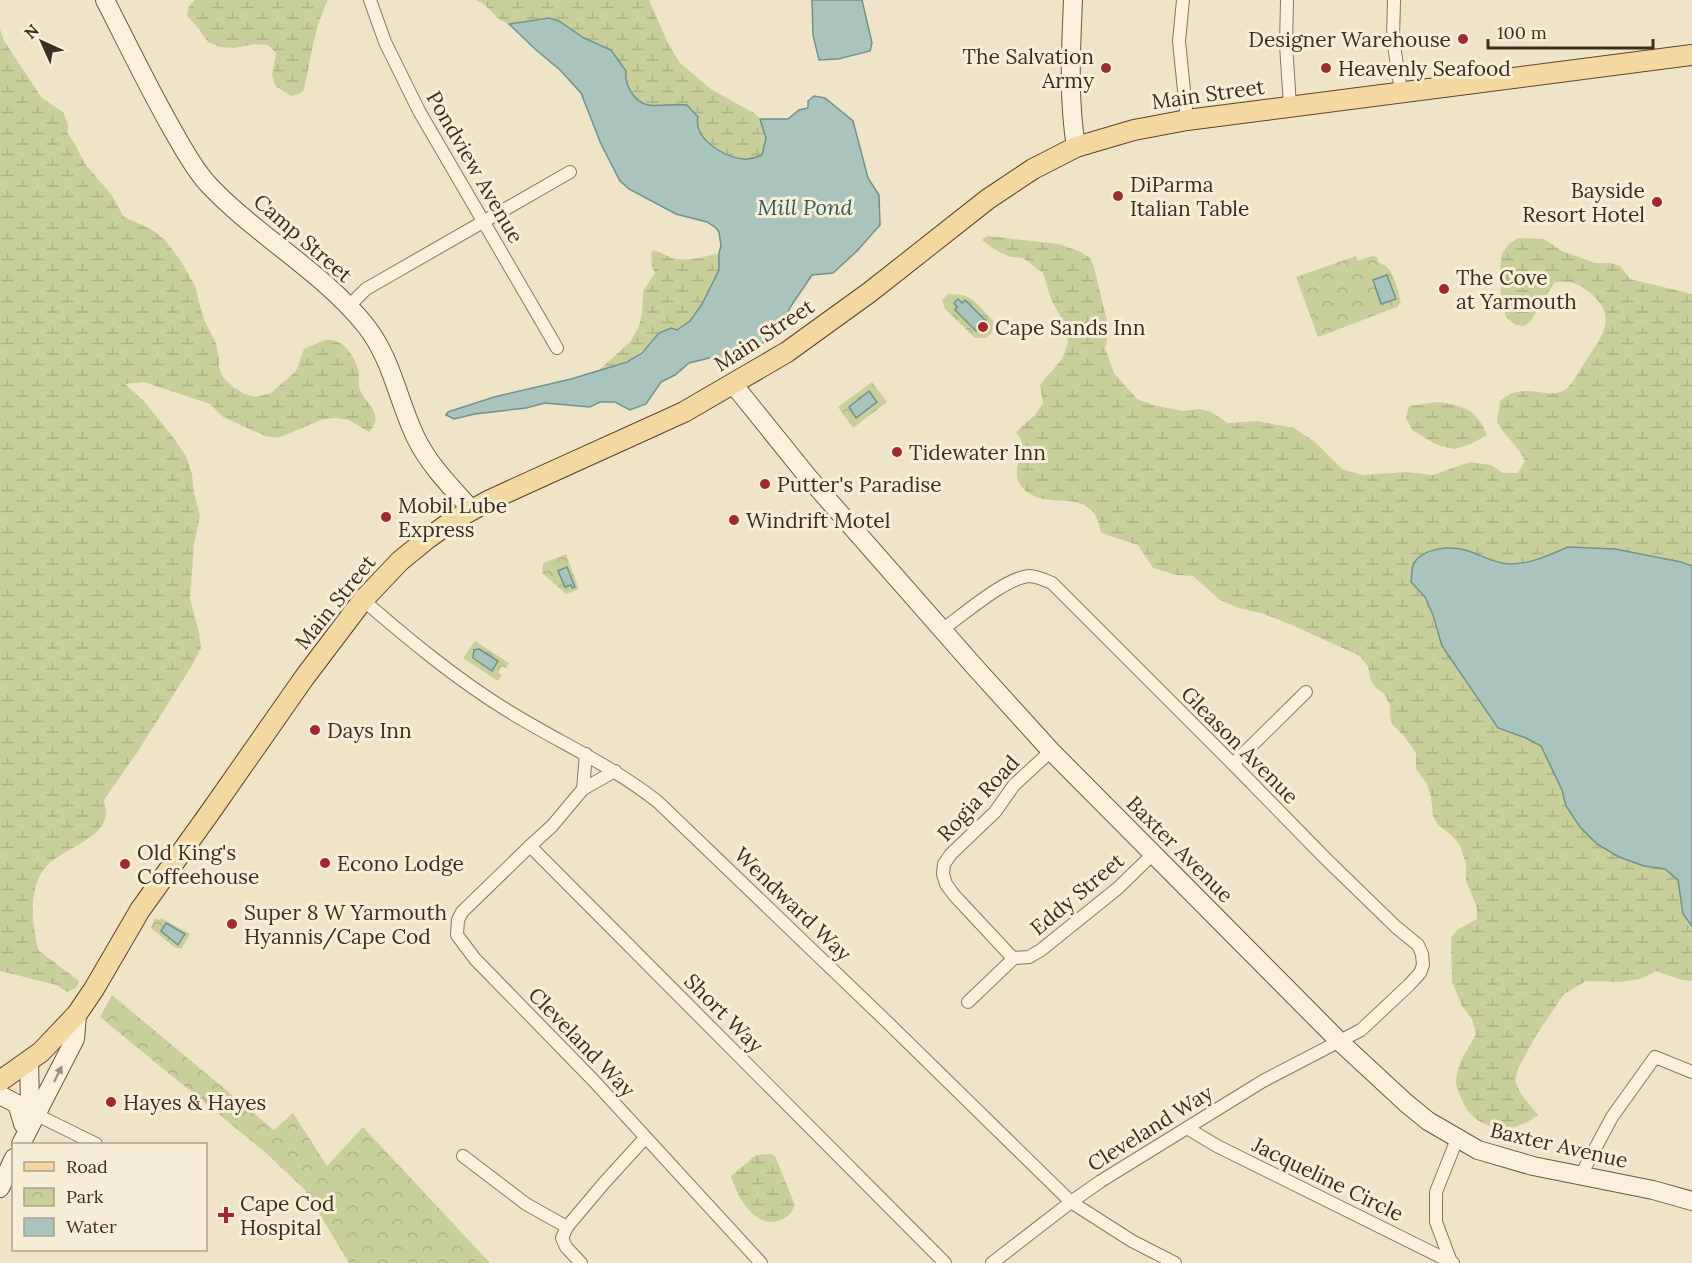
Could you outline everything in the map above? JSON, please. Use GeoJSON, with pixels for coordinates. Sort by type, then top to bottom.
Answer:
{"type":"FeatureCollection","features":[{"type":"Feature","properties":{"kind":"main road","name":"Main Street"},"geometry":{"type":"LineString","coordinates":[[29,1061],[77,1014],[140,910],[218,803],[304,678],[363,600],[400,561],[452,521],[490,500],[664,422],[787,352],[1008,185],[1076,147],[1134,130],[1186,120],[1692,55]]}},
{"type":"Feature","properties":{"kind":"main road"},"geometry":{"type":"LineString","coordinates":[[0,1081],[29,1061]]}},
{"type":"Feature","properties":{"kind":"street","name":"Camp Street"},"geometry":{"type":"LineString","coordinates":[[105,0],[184,152],[225,201],[259,232],[308,270],[348,307],[372,335],[388,364],[410,424],[425,454],[472,510]]}},
{"type":"Feature","properties":{"kind":"street","name":"Pondview Avenue"},"geometry":{"type":"LineString","coordinates":[[370,0],[393,60],[419,111],[557,348]]}},
{"type":"Feature","properties":{"kind":"street"},"geometry":{"type":"LineString","coordinates":[[1072,0],[1070,89],[1076,147]]}},
{"type":"Feature","properties":{"kind":"street"},"geometry":{"type":"LineString","coordinates":[[1183,0],[1179,43],[1186,120]]}},
{"type":"Feature","properties":{"kind":"street"},"geometry":{"type":"LineString","coordinates":[[1287,0],[1286,45],[1290,106]]}},
{"type":"Feature","properties":{"kind":"street"},"geometry":{"type":"LineString","coordinates":[[1394,0],[1394,39],[1401,92]]}},
{"type":"Feature","properties":{"kind":"street"},"geometry":{"type":"LineString","coordinates":[[348,307],[366,289],[570,172]]}},
{"type":"Feature","properties":{"kind":"street","name":"Baxter Avenue"},"geometry":{"type":"LineString","coordinates":[[733,384],[808,477],[1051,751],[1339,1041],[1406,1103],[1428,1121],[1478,1150],[1692,1201]]}},
{"type":"Feature","properties":{"kind":"street","name":"Gleason Avenue"},"geometry":{"type":"LineString","coordinates":[[943,629],[1001,587],[1016,579],[1033,577],[1052,583],[1325,858],[1396,927],[1418,945]]}},
{"type":"Feature","properties":{"kind":"street","name":"Wendward Way"},"geometry":{"type":"LineString","coordinates":[[363,600],[463,681],[506,710],[615,771],[658,802],[1071,1202],[1132,1241],[1175,1263]]}},
{"type":"Feature","properties":{"kind":"street"},"geometry":{"type":"LineString","coordinates":[[1233,764],[1306,692]]}},
{"type":"Feature","properties":{"kind":"street","name":"Rogia Road"},"geometry":{"type":"LineString","coordinates":[[1014,958],[954,895],[946,884],[943,874],[944,864],[951,854],[994,812],[1014,785],[1051,751]]}},
{"type":"Feature","properties":{"kind":"street"},"geometry":{"type":"LineString","coordinates":[[583,789],[586,754]]}},
{"type":"Feature","properties":{"kind":"street"},"geometry":{"type":"LineString","coordinates":[[530,846],[552,826],[583,789],[615,771]]}},
{"type":"Feature","properties":{"kind":"street","name":"Cleveland Way"},"geometry":{"type":"LineString","coordinates":[[530,846],[462,912],[458,920],[457,935],[475,959],[594,1081],[761,1263]]}},
{"type":"Feature","properties":{"kind":"street","name":"Short Way"},"geometry":{"type":"LineString","coordinates":[[530,846],[945,1263]]}},
{"type":"Feature","properties":{"kind":"street","name":"Eddy Street"},"geometry":{"type":"LineString","coordinates":[[968,1002],[1014,958],[1029,957],[1041,950],[1118,888],[1153,854]]}},
{"type":"Feature","properties":{"kind":"street","name":"Cleveland Way"},"geometry":{"type":"LineString","coordinates":[[992,1263],[1071,1202],[1187,1128],[1263,1081],[1361,1030],[1420,973],[1423,965],[1418,945]]}},
{"type":"Feature","properties":{"kind":"street","name":"Main Street"},"geometry":{"type":"LineString","coordinates":[[19,1143],[30,1119],[75,1039],[77,1014]]}},
{"type":"Feature","properties":{"kind":"street"},"geometry":{"type":"LineString","coordinates":[[1581,1175],[1612,1117],[1654,1058],[1692,1072]]}},
{"type":"Feature","properties":{"kind":"street","name":"Main Street"},"geometry":{"type":"LineString","coordinates":[[29,1061],[30,1119]]}},
{"type":"Feature","properties":{"kind":"street"},"geometry":{"type":"LineString","coordinates":[[0,1095],[17,1104],[30,1119],[93,1143]]}},
{"type":"Feature","properties":{"kind":"street","name":"Jacqueline Circle"},"geometry":{"type":"LineString","coordinates":[[1187,1128],[1217,1146],[1452,1262]]}},
{"type":"Feature","properties":{"kind":"street"},"geometry":{"type":"LineString","coordinates":[[581,1263],[564,1244],[562,1238],[567,1227],[645,1138]]}},
{"type":"Feature","properties":{"kind":"street"},"geometry":{"type":"LineString","coordinates":[[1452,1262],[1436,1222],[1436,1192],[1457,1139]]}},
{"type":"Feature","properties":{"kind":"street"},"geometry":{"type":"LineString","coordinates":[[464,1156],[526,1204],[567,1227]]}},
{"type":"Feature","properties":{"kind":"street"},"geometry":{"type":"LineString","coordinates":[[0,1188],[12,1162]]}},
{"type":"Feature","properties":{"kind":"green space"},"geometry":{"type":"Polygon","coordinates":[[[195,0],[328,0],[316,32],[304,90],[291,96],[277,87],[272,75],[276,53],[268,45],[255,44],[234,48],[220,47],[208,42],[187,16],[189,6],[195,0]]]}},
{"type":"Feature","properties":{"kind":"green space"},"geometry":{"type":"Polygon","coordinates":[[[476,0],[649,0],[679,62],[712,90],[754,113],[760,119],[766,138],[762,155],[746,159],[729,156],[715,148],[703,136],[696,123],[664,104],[643,103],[631,91],[611,50],[584,38],[559,21],[549,18],[509,24],[500,20],[485,5],[476,0]]]}},
{"type":"Feature","properties":{"kind":"green space"},"geometry":{"type":"Polygon","coordinates":[[[0,29],[4,41],[42,98],[63,112],[68,124],[67,132],[85,164],[111,194],[124,217],[151,229],[164,239],[181,261],[195,286],[204,320],[216,343],[222,376],[244,394],[256,397],[271,393],[296,371],[304,349],[326,340],[332,340],[347,348],[354,358],[359,371],[359,387],[375,414],[374,425],[369,432],[349,420],[337,418],[324,419],[278,438],[265,436],[223,417],[210,404],[144,382],[125,384],[143,400],[173,437],[186,456],[192,474],[200,516],[194,544],[190,598],[201,648],[140,748],[104,800],[106,812],[98,831],[52,861],[39,877],[33,908],[38,950],[79,981],[76,988],[67,992],[57,985],[0,971],[0,29]]]}},
{"type":"Feature","properties":{"kind":"green space"},"geometry":{"type":"Polygon","coordinates":[[[987,236],[1059,244],[1090,258],[1107,321],[1105,348],[1114,373],[1137,399],[1183,411],[1199,409],[1211,412],[1228,423],[1257,421],[1294,428],[1315,442],[1342,469],[1362,475],[1406,472],[1433,475],[1470,462],[1491,465],[1503,473],[1518,473],[1525,461],[1497,422],[1500,401],[1518,392],[1552,393],[1566,389],[1597,344],[1606,318],[1598,300],[1588,291],[1576,284],[1564,281],[1554,283],[1530,322],[1524,326],[1516,325],[1507,318],[1501,296],[1502,253],[1518,238],[1544,239],[1562,251],[1595,263],[1611,263],[1620,266],[1630,279],[1692,294],[1692,566],[1615,549],[1568,547],[1541,559],[1507,565],[1464,550],[1411,582],[1425,597],[1442,646],[1498,728],[1541,746],[1562,790],[1566,806],[1644,866],[1665,869],[1678,880],[1683,914],[1692,926],[1692,981],[1656,971],[1640,979],[1619,982],[1586,981],[1564,994],[1537,1034],[1518,1068],[1515,1081],[1521,1094],[1538,1115],[1527,1122],[1505,1128],[1484,1124],[1467,1109],[1461,1098],[1456,1081],[1458,1068],[1476,1034],[1472,1019],[1462,1006],[1452,982],[1451,938],[1457,930],[1477,919],[1477,908],[1466,881],[1466,864],[1460,845],[1438,825],[1433,816],[1427,784],[1416,769],[1416,753],[1392,724],[1390,705],[1384,694],[1371,681],[1368,667],[1360,656],[1292,625],[1220,600],[1193,576],[1177,575],[1153,568],[1138,545],[1101,533],[1096,517],[1088,508],[1078,503],[1042,499],[1030,494],[1021,486],[1017,469],[1021,440],[1016,432],[1036,414],[1043,403],[1040,385],[1062,359],[1068,343],[1066,327],[1051,299],[1043,273],[1023,258],[1010,257],[994,249],[982,240],[987,236]]]}},
{"type":"Feature","properties":{"kind":"green space"},"geometry":{"type":"Polygon","coordinates":[[[654,250],[673,258],[684,259],[719,253],[719,270],[702,304],[690,321],[677,330],[659,333],[631,359],[596,373],[630,342],[639,326],[643,291],[655,273],[651,253],[654,250]]]}},
{"type":"Feature","properties":{"kind":"green space"},"geometry":{"type":"Polygon","coordinates":[[[1356,256],[1358,261],[1372,256],[1377,257],[1379,263],[1391,273],[1401,302],[1397,307],[1318,337],[1296,277],[1356,256]]]}},
{"type":"Feature","properties":{"kind":"green space"},"geometry":{"type":"Polygon","coordinates":[[[948,294],[963,295],[974,301],[993,321],[992,333],[986,338],[975,338],[945,309],[942,300],[948,294]]]}},
{"type":"Feature","properties":{"kind":"green space"},"geometry":{"type":"Polygon","coordinates":[[[872,382],[887,402],[853,428],[838,407],[872,382]]]}},
{"type":"Feature","properties":{"kind":"green space"},"geometry":{"type":"Polygon","coordinates":[[[1438,402],[1462,407],[1474,414],[1487,435],[1471,444],[1455,449],[1437,445],[1412,430],[1406,418],[1409,406],[1438,402]]]}},
{"type":"Feature","properties":{"kind":"green space"},"geometry":{"type":"Polygon","coordinates":[[[566,554],[579,589],[566,594],[542,573],[543,563],[566,554]]]}},
{"type":"Feature","properties":{"kind":"green space"},"geometry":{"type":"Polygon","coordinates":[[[475,641],[509,663],[506,668],[502,666],[498,672],[502,675],[498,681],[463,658],[475,641]]]}},
{"type":"Feature","properties":{"kind":"green space"},"geometry":{"type":"Polygon","coordinates":[[[155,918],[159,920],[161,918],[190,934],[181,949],[174,947],[151,928],[155,918]]]}},
{"type":"Feature","properties":{"kind":"green space"},"geometry":{"type":"Polygon","coordinates":[[[112,995],[274,1130],[293,1113],[327,1166],[363,1127],[490,1263],[349,1263],[305,1190],[265,1152],[100,1017],[112,995]]]}},
{"type":"Feature","properties":{"kind":"green space"},"geometry":{"type":"Polygon","coordinates":[[[756,1155],[775,1156],[795,1205],[787,1217],[769,1222],[761,1220],[748,1209],[731,1176],[756,1155]]]}},
{"type":"Feature","properties":{"kind":"water"},"geometry":{"type":"Polygon","coordinates":[[[812,0],[862,0],[872,43],[870,51],[838,59],[819,60],[813,35],[812,0]]]}},
{"type":"Feature","properties":{"kind":"water","name":"Mill Pond"},"geometry":{"type":"Polygon","coordinates":[[[549,18],[559,21],[584,38],[611,50],[626,71],[631,92],[638,100],[652,105],[687,105],[698,117],[700,133],[705,139],[719,151],[735,158],[748,159],[762,155],[766,138],[760,119],[788,119],[799,110],[808,108],[808,101],[814,96],[825,98],[853,121],[868,178],[879,195],[880,225],[833,273],[812,275],[791,306],[778,332],[746,355],[720,361],[713,357],[689,363],[675,375],[661,382],[646,404],[630,410],[615,402],[600,402],[590,407],[545,403],[454,419],[446,415],[448,412],[494,397],[571,379],[627,362],[642,353],[659,333],[671,328],[677,330],[690,321],[702,304],[719,270],[721,246],[719,232],[716,228],[707,222],[676,214],[629,189],[620,181],[601,144],[581,93],[560,70],[509,24],[549,18]]]}},
{"type":"Feature","properties":{"kind":"water"},"geometry":{"type":"Polygon","coordinates":[[[1387,275],[1396,299],[1381,304],[1373,280],[1387,275]]]}},
{"type":"Feature","properties":{"kind":"water"},"geometry":{"type":"Polygon","coordinates":[[[958,299],[962,303],[965,300],[986,321],[976,331],[955,310],[957,307],[954,303],[958,299]]]}},
{"type":"Feature","properties":{"kind":"water"},"geometry":{"type":"Polygon","coordinates":[[[869,391],[877,402],[856,418],[849,407],[869,391]]]}},
{"type":"Feature","properties":{"kind":"water"},"geometry":{"type":"Polygon","coordinates":[[[1568,547],[1615,549],[1692,566],[1692,926],[1683,914],[1678,880],[1665,869],[1644,866],[1619,857],[1597,844],[1580,827],[1566,806],[1562,790],[1541,746],[1498,728],[1442,646],[1425,597],[1411,582],[1414,563],[1424,554],[1437,549],[1465,550],[1504,564],[1518,564],[1533,561],[1568,547]]]}},
{"type":"Feature","properties":{"kind":"water"},"geometry":{"type":"Polygon","coordinates":[[[567,567],[575,587],[572,588],[571,585],[565,587],[558,571],[567,567]]]}},
{"type":"Feature","properties":{"kind":"water"},"geometry":{"type":"Polygon","coordinates":[[[479,649],[498,661],[492,671],[473,658],[474,650],[479,649]]]}},
{"type":"Feature","properties":{"kind":"water"},"geometry":{"type":"Polygon","coordinates":[[[166,923],[185,934],[178,945],[161,931],[166,923]]]}},
{"type":"Feature","properties":{"kind":"place","name":"Designer Warehouse"},"geometry":{"type":"Point","coordinates":[1463,39]}},
{"type":"Feature","properties":{"kind":"place","name":"The Salvation Army"},"geometry":{"type":"Point","coordinates":[1106,68]}},
{"type":"Feature","properties":{"kind":"place","name":"Heavenly Seafood"},"geometry":{"type":"Point","coordinates":[1326,68]}},
{"type":"Feature","properties":{"kind":"place","name":"DiParma Italian Table"},"geometry":{"type":"Point","coordinates":[1118,196]}},
{"type":"Feature","properties":{"kind":"place","name":"Bayside Resort Hotel"},"geometry":{"type":"Point","coordinates":[1657,202]}},
{"type":"Feature","properties":{"kind":"place","name":"The Cove at Yarmouth"},"geometry":{"type":"Point","coordinates":[1444,289]}},
{"type":"Feature","properties":{"kind":"place","name":"Cape Sands Inn"},"geometry":{"type":"Point","coordinates":[983,327]}},
{"type":"Feature","properties":{"kind":"place","name":"Tidewater Inn"},"geometry":{"type":"Point","coordinates":[897,452]}},
{"type":"Feature","properties":{"kind":"place","name":"Putter's Paradise"},"geometry":{"type":"Point","coordinates":[765,484]}},
{"type":"Feature","properties":{"kind":"place","name":"Mobil Lube Express"},"geometry":{"type":"Point","coordinates":[386,517]}},
{"type":"Feature","properties":{"kind":"place","name":"Windrift Motel"},"geometry":{"type":"Point","coordinates":[734,520]}},
{"type":"Feature","properties":{"kind":"place","name":"Days Inn"},"geometry":{"type":"Point","coordinates":[315,730]}},
{"type":"Feature","properties":{"kind":"place","name":"Econo Lodge"},"geometry":{"type":"Point","coordinates":[325,863]}},
{"type":"Feature","properties":{"kind":"place","name":"Old King's Coffeehouse"},"geometry":{"type":"Point","coordinates":[125,864]}},
{"type":"Feature","properties":{"kind":"place","name":"Super 8 W Yarmouth Hyannis/Cape Cod"},"geometry":{"type":"Point","coordinates":[232,924]}},
{"type":"Feature","properties":{"kind":"place","name":"Hayes & Hayes"},"geometry":{"type":"Point","coordinates":[111,1102]}},
{"type":"Feature","properties":{"kind":"place","name":"Cape Cod Hospital"},"geometry":{"type":"Point","coordinates":[226,1215]}}]}
